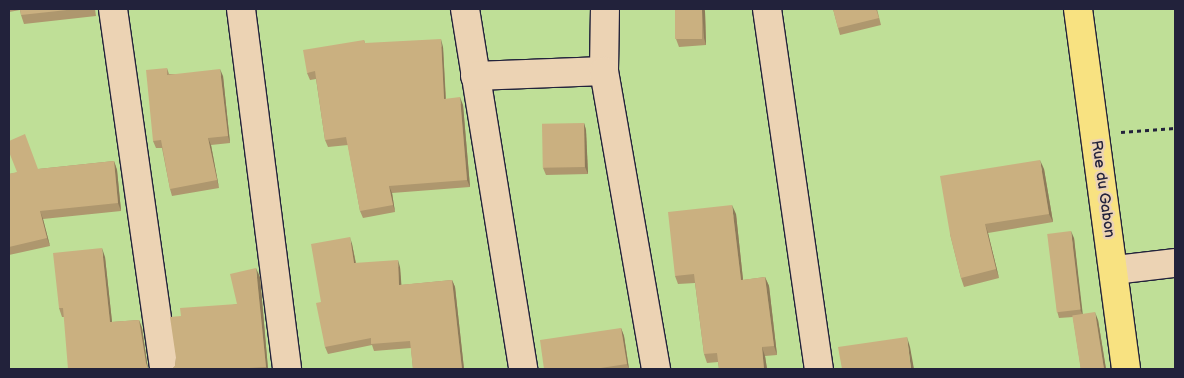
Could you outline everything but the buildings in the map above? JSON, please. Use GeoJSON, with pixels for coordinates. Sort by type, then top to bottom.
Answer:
{"type":"FeatureCollection","features":[{"type":"Feature","properties":{"kind":"highway","name":"Rue du Gabon"},"geometry":{"type":"LineString","coordinates":[[1078,9],[1115,270],[1126,369]]}},
{"type":"Feature","properties":{"kind":"street"},"geometry":{"type":"LineString","coordinates":[[113,9],[164,369]]}},
{"type":"Feature","properties":{"kind":"street"},"geometry":{"type":"LineString","coordinates":[[240,9],[287,369]]}},
{"type":"Feature","properties":{"kind":"street"},"geometry":{"type":"LineString","coordinates":[[465,9],[523,369]]}},
{"type":"Feature","properties":{"kind":"street"},"geometry":{"type":"LineString","coordinates":[[604,9],[604,72],[656,369]]}},
{"type":"Feature","properties":{"kind":"street"},"geometry":{"type":"LineString","coordinates":[[767,9],[819,369]]}},
{"type":"Feature","properties":{"kind":"street"},"geometry":{"type":"LineString","coordinates":[[475,76],[604,72]]}},
{"type":"Feature","properties":{"kind":"street"},"geometry":{"type":"LineString","coordinates":[[1115,270],[1175,263]]}},
{"type":"Feature","properties":{"kind":"path"},"geometry":{"type":"LineString","coordinates":[[1095,134],[1175,128]]}},
{"type":"Feature","properties":{"kind":"green space"},"geometry":{"type":"Polygon","coordinates":[[[9,9],[1175,9],[1175,369],[9,369],[9,9]]]}}]}
